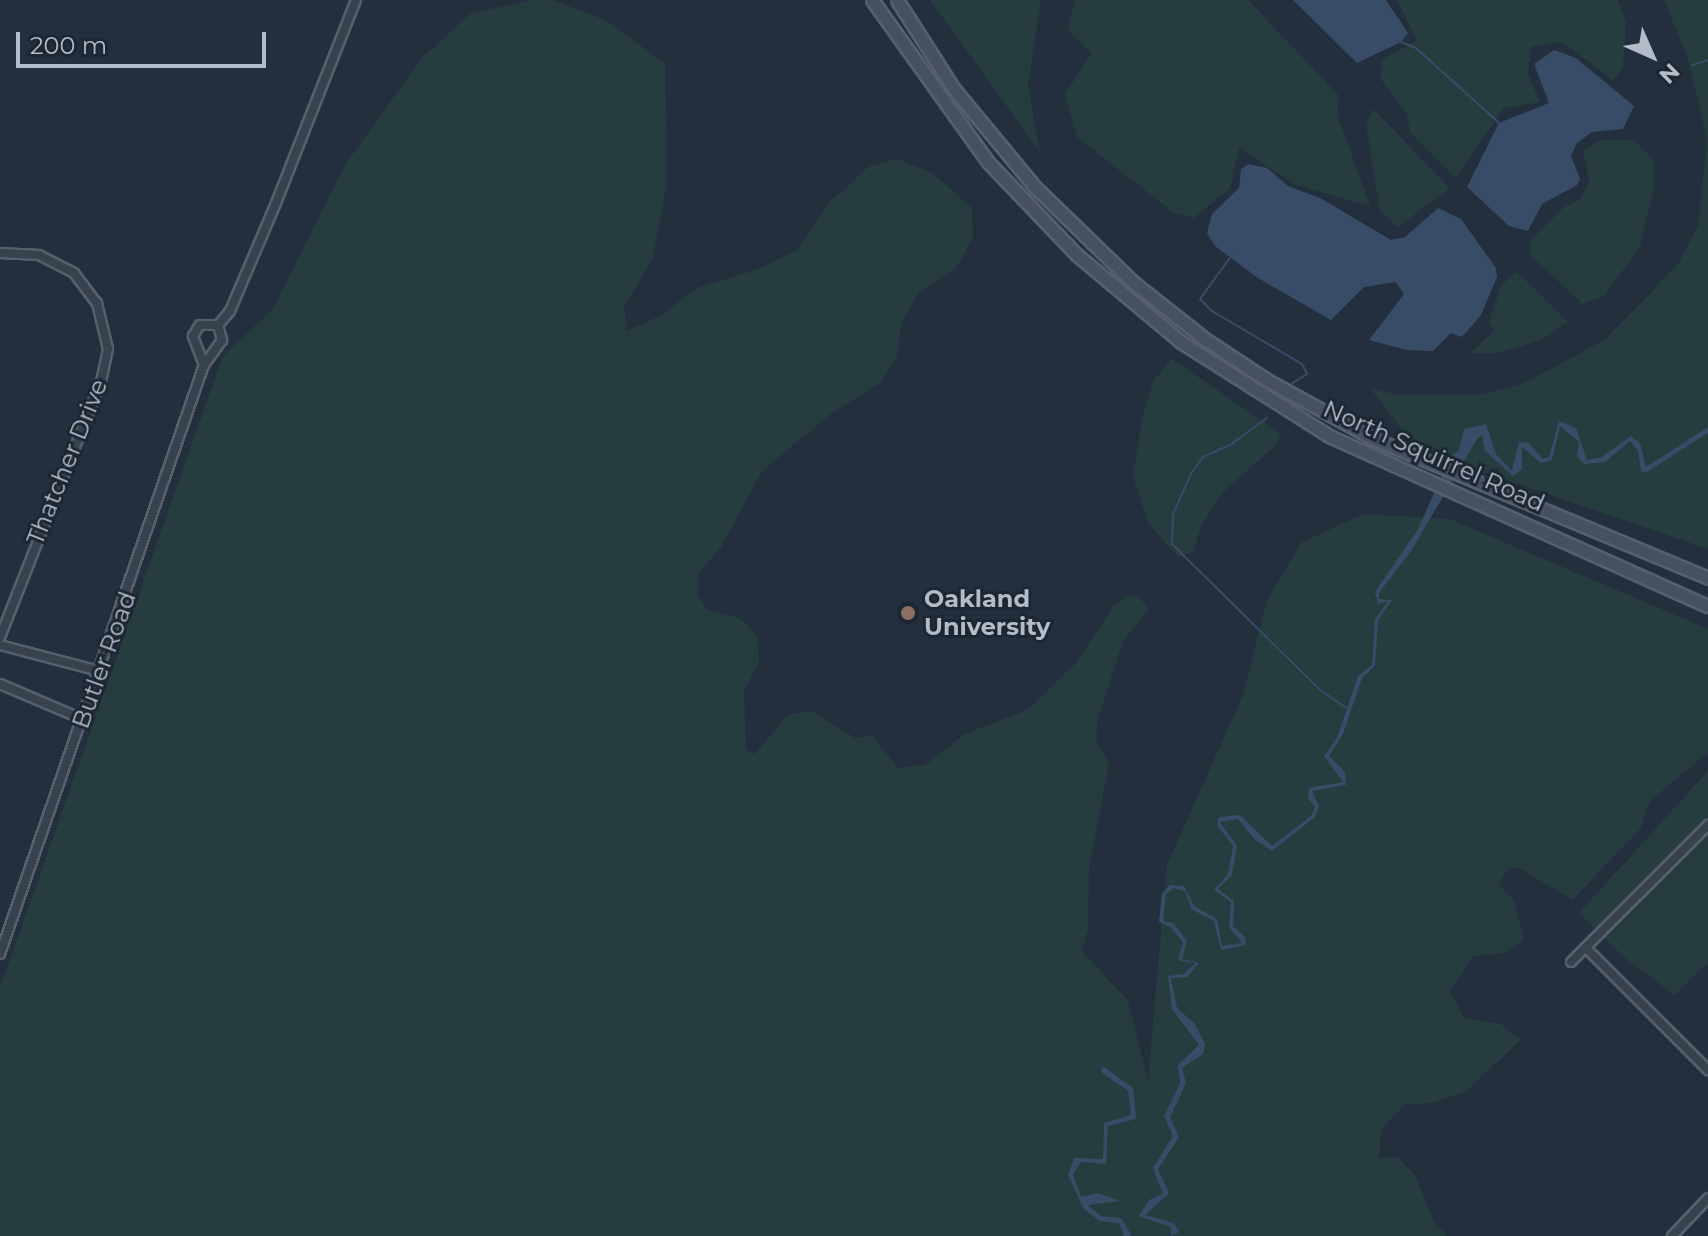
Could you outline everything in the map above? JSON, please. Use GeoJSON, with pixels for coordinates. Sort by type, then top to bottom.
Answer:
{"type":"FeatureCollection","features":[{"type":"Feature","properties":{"kind":"main road","name":"North Squirrel Road"},"geometry":{"type":"LineString","coordinates":[[872,0],[988,162],[1119,292],[1181,342],[1273,404],[1415,476],[1708,606]]}},
{"type":"Feature","properties":{"kind":"main road","name":"North Squirrel Road"},"geometry":{"type":"LineString","coordinates":[[897,0],[954,89],[1016,166],[1133,282],[1267,380],[1423,461],[1708,578]]}},
{"type":"Feature","properties":{"kind":"street","name":"Butler Road"},"geometry":{"type":"LineString","coordinates":[[204,365],[193,336],[200,325],[218,325],[230,311],[356,0]]}},
{"type":"Feature","properties":{"kind":"street","name":"Thatcher Drive"},"geometry":{"type":"LineString","coordinates":[[0,253],[39,255],[74,273],[97,303],[108,349],[101,381],[0,638]]}},
{"type":"Feature","properties":{"kind":"street","name":"Butler Road"},"geometry":{"type":"LineString","coordinates":[[0,954],[204,365],[222,340],[218,325]]}},
{"type":"Feature","properties":{"kind":"street"},"geometry":{"type":"LineString","coordinates":[[0,645],[99,671]]}},
{"type":"Feature","properties":{"kind":"street"},"geometry":{"type":"LineString","coordinates":[[0,684],[82,719]]}},
{"type":"Feature","properties":{"kind":"street"},"geometry":{"type":"LineString","coordinates":[[1571,962],[1708,825]]}},
{"type":"Feature","properties":{"kind":"street"},"geometry":{"type":"LineString","coordinates":[[1586,948],[1708,1070]]}},
{"type":"Feature","properties":{"kind":"street"},"geometry":{"type":"LineString","coordinates":[[1672,1236],[1708,1198]]}},
{"type":"Feature","properties":{"kind":"green space","name":"Oakland University"},"geometry":{"type":"Polygon","coordinates":[[[531,0],[552,0],[606,20],[665,64],[667,183],[652,260],[624,306],[627,331],[660,316],[697,288],[759,269],[797,250],[830,202],[868,167],[897,159],[931,172],[972,208],[973,238],[956,268],[919,292],[901,323],[897,357],[880,383],[832,413],[762,471],[721,547],[699,573],[698,595],[707,610],[740,618],[758,637],[759,663],[744,690],[746,750],[755,754],[788,715],[811,711],[855,738],[872,736],[898,768],[925,765],[965,734],[1027,710],[1076,663],[1113,607],[1127,596],[1139,597],[1149,610],[1123,641],[1098,718],[1096,740],[1109,764],[1089,868],[1088,930],[1081,951],[1128,1000],[1148,1081],[1167,865],[1243,695],[1267,601],[1301,543],[1363,514],[1450,519],[1708,629],[1708,752],[1649,802],[1641,828],[1572,900],[1520,868],[1508,869],[1499,884],[1514,901],[1524,940],[1504,953],[1473,956],[1450,991],[1464,1018],[1501,1024],[1521,1040],[1465,1092],[1431,1103],[1404,1105],[1381,1130],[1379,1158],[1397,1157],[1415,1175],[1435,1224],[1448,1236],[0,1236],[0,988],[223,356],[273,309],[345,165],[421,59],[470,14],[531,0]]]}},
{"type":"Feature","properties":{"kind":"green space"},"geometry":{"type":"Polygon","coordinates":[[[930,0],[1041,0],[1028,85],[1040,152],[930,0]]]}},
{"type":"Feature","properties":{"kind":"green space"},"geometry":{"type":"Polygon","coordinates":[[[1075,0],[1248,0],[1339,96],[1337,114],[1370,206],[1296,185],[1239,148],[1230,188],[1194,218],[1174,213],[1077,137],[1065,94],[1092,53],[1068,30],[1075,0]]]}},
{"type":"Feature","properties":{"kind":"green space"},"geometry":{"type":"Polygon","coordinates":[[[1397,0],[1618,0],[1626,22],[1623,67],[1613,80],[1561,41],[1531,47],[1528,74],[1540,102],[1504,108],[1455,178],[1410,132],[1407,114],[1380,78],[1382,60],[1417,40],[1397,0]]]}},
{"type":"Feature","properties":{"kind":"green space"},"geometry":{"type":"Polygon","coordinates":[[[1664,0],[1708,0],[1708,549],[1457,463],[1409,438],[1370,388],[1394,394],[1479,395],[1522,384],[1606,339],[1678,264],[1698,226],[1707,140],[1688,59],[1664,0]]]}},
{"type":"Feature","properties":{"kind":"green space"},"geometry":{"type":"Polygon","coordinates":[[[1373,109],[1450,188],[1398,227],[1380,211],[1366,125],[1373,109]]]}},
{"type":"Feature","properties":{"kind":"green space"},"geometry":{"type":"Polygon","coordinates":[[[1601,140],[1634,140],[1653,159],[1654,186],[1640,247],[1604,296],[1583,304],[1531,256],[1529,242],[1565,206],[1581,199],[1589,180],[1583,150],[1601,140]]]}},
{"type":"Feature","properties":{"kind":"green space"},"geometry":{"type":"Polygon","coordinates":[[[1517,272],[1568,322],[1541,340],[1497,353],[1470,353],[1495,330],[1489,323],[1501,285],[1517,272]]]}},
{"type":"Feature","properties":{"kind":"green space"},"geometry":{"type":"Polygon","coordinates":[[[1172,359],[1281,434],[1277,444],[1222,493],[1201,526],[1193,552],[1178,557],[1148,523],[1133,476],[1143,414],[1154,380],[1172,359]]]}},
{"type":"Feature","properties":{"kind":"green space"},"geometry":{"type":"Polygon","coordinates":[[[1708,771],[1708,962],[1675,995],[1626,959],[1579,913],[1708,771]]]}},
{"type":"Feature","properties":{"kind":"water"},"geometry":{"type":"Polygon","coordinates":[[[1293,0],[1386,0],[1408,33],[1401,42],[1357,63],[1293,0]]]}},
{"type":"Feature","properties":{"kind":"water"},"geometry":{"type":"Polygon","coordinates":[[[1554,50],[1576,58],[1634,106],[1623,129],[1592,132],[1577,143],[1571,156],[1580,179],[1577,185],[1542,204],[1528,231],[1509,226],[1467,187],[1499,123],[1549,103],[1534,64],[1554,50]]]}},
{"type":"Feature","properties":{"kind":"water"},"geometry":{"type":"Polygon","coordinates":[[[1249,164],[1267,168],[1288,186],[1320,198],[1391,240],[1405,237],[1438,208],[1461,219],[1496,268],[1497,277],[1481,315],[1462,337],[1451,333],[1433,351],[1407,350],[1369,340],[1404,294],[1396,282],[1364,287],[1331,320],[1258,278],[1215,246],[1207,233],[1212,214],[1239,188],[1241,169],[1249,164]]]}},
{"type":"Feature","properties":{"kind":"water"},"geometry":{"type":"Polygon","coordinates":[[[1559,421],[1576,428],[1587,460],[1602,457],[1631,436],[1640,443],[1646,467],[1708,427],[1708,433],[1647,472],[1641,471],[1638,451],[1630,441],[1605,462],[1584,464],[1577,456],[1579,442],[1560,426],[1552,460],[1541,463],[1522,447],[1522,469],[1513,476],[1485,451],[1482,435],[1477,439],[1411,551],[1379,593],[1379,599],[1392,600],[1378,621],[1375,666],[1362,678],[1343,734],[1329,756],[1345,772],[1346,785],[1312,791],[1319,806],[1315,817],[1272,851],[1255,840],[1238,819],[1220,822],[1237,846],[1232,875],[1218,889],[1234,901],[1233,926],[1245,937],[1246,945],[1221,950],[1214,921],[1191,909],[1186,892],[1174,888],[1166,894],[1163,921],[1173,923],[1187,941],[1182,959],[1199,963],[1187,977],[1171,978],[1177,1008],[1195,1024],[1205,1044],[1203,1054],[1182,1068],[1186,1083],[1170,1117],[1179,1137],[1158,1169],[1169,1193],[1145,1215],[1174,1223],[1179,1232],[1171,1236],[1171,1227],[1139,1216],[1149,1200],[1163,1194],[1153,1168],[1173,1136],[1164,1116],[1180,1083],[1178,1065],[1199,1045],[1172,1009],[1168,976],[1184,974],[1195,963],[1178,960],[1183,943],[1171,927],[1159,922],[1162,893],[1170,885],[1184,886],[1194,906],[1217,919],[1222,946],[1242,943],[1229,927],[1231,902],[1214,890],[1228,874],[1233,846],[1217,825],[1219,817],[1240,815],[1272,846],[1312,815],[1315,807],[1308,798],[1309,788],[1343,782],[1324,756],[1337,738],[1358,676],[1372,665],[1375,619],[1388,601],[1378,604],[1375,592],[1418,529],[1450,457],[1459,450],[1464,429],[1486,424],[1496,454],[1512,471],[1519,442],[1529,443],[1543,459],[1549,457],[1559,421]]]}},
{"type":"Feature","properties":{"kind":"water"},"geometry":{"type":"Polygon","coordinates":[[[1103,1066],[1133,1088],[1136,1119],[1108,1126],[1106,1164],[1081,1162],[1073,1174],[1081,1197],[1098,1193],[1120,1201],[1088,1205],[1101,1216],[1121,1218],[1132,1236],[1124,1236],[1119,1223],[1100,1221],[1084,1209],[1068,1175],[1074,1158],[1103,1159],[1104,1123],[1131,1115],[1128,1091],[1101,1072],[1103,1066]]]}},
{"type":"Feature","properties":{"kind":"waterway"},"geometry":{"type":"LineString","coordinates":[[1401,42],[1416,48],[1499,123]]}},
{"type":"Feature","properties":{"kind":"waterway"},"geometry":{"type":"LineString","coordinates":[[1692,65],[1708,60]]}},
{"type":"Feature","properties":{"kind":"waterway"},"geometry":{"type":"LineString","coordinates":[[1232,255],[1200,299],[1212,311],[1302,364],[1307,374],[1291,384]]}},
{"type":"Feature","properties":{"kind":"waterway"},"geometry":{"type":"LineString","coordinates":[[1267,418],[1230,445],[1203,457],[1192,472],[1173,514],[1172,544],[1319,689],[1346,708]]}},
{"type":"Feature","properties":{"kind":"place","name":"Oakland University"},"geometry":{"type":"Point","coordinates":[908,613]}}]}
